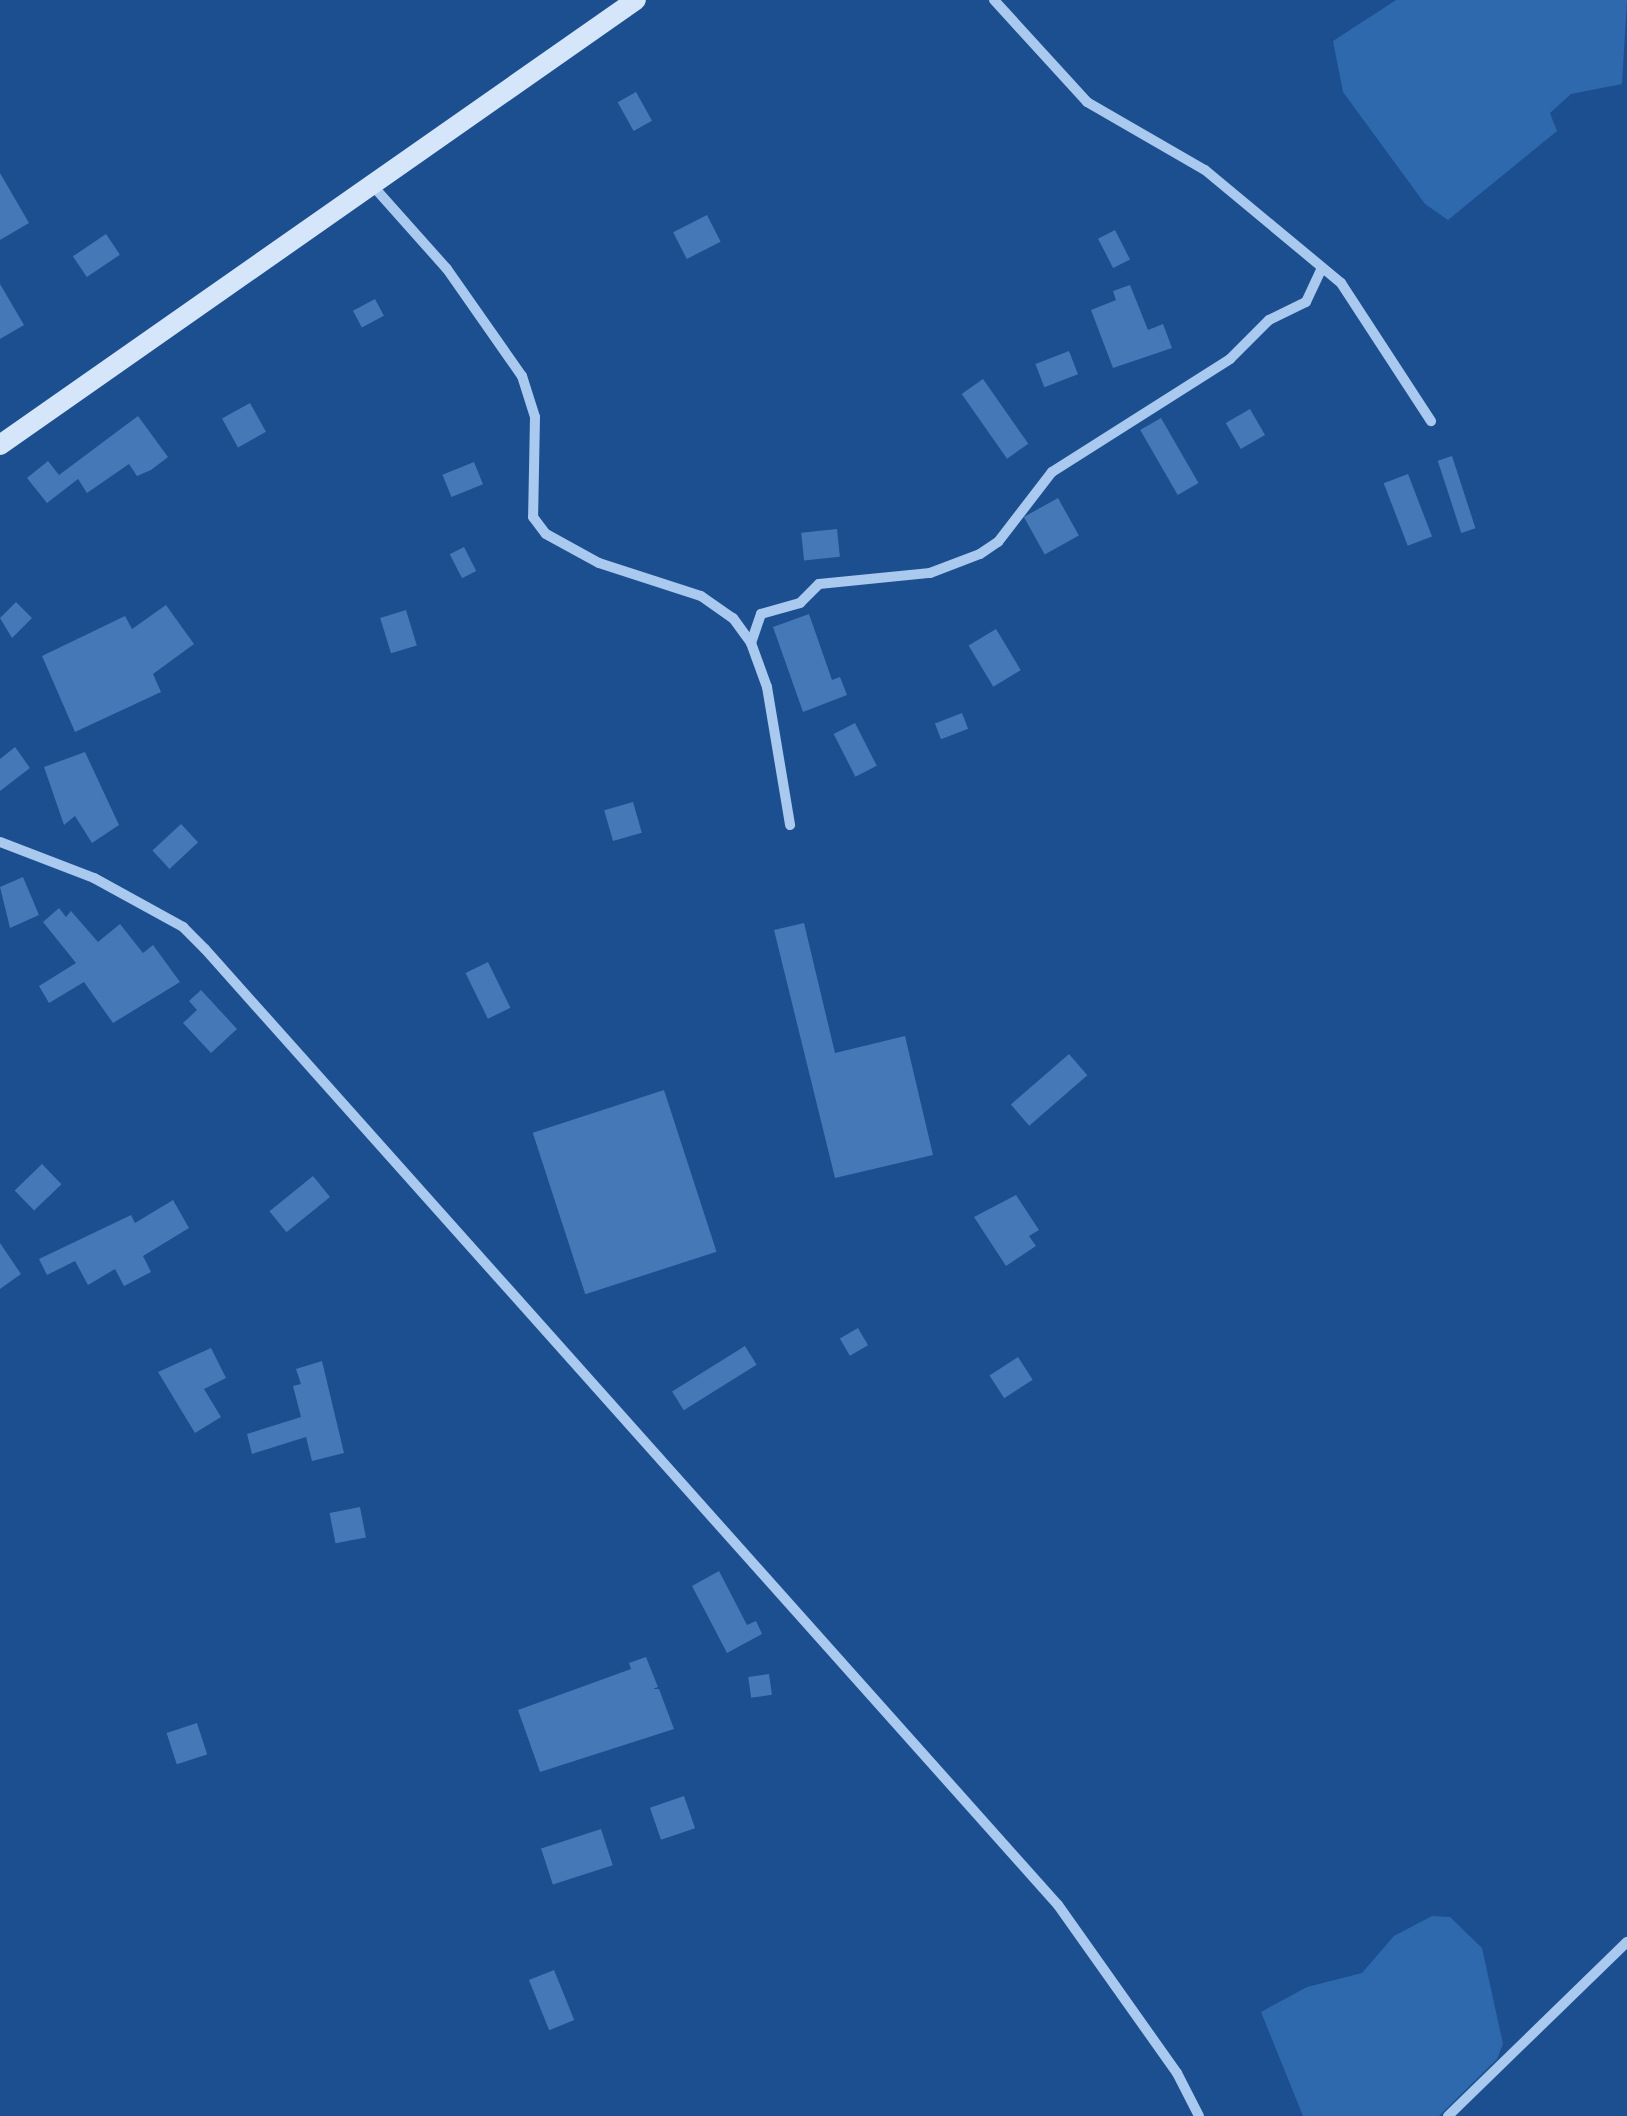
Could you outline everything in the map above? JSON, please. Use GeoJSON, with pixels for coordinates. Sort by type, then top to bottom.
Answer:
{"type":"FeatureCollection","features":[{"type":"Feature","properties":{"kind":"main road"},"geometry":{"type":"LineString","coordinates":[[0,445],[204,297],[373,186],[636,0]]}},
{"type":"Feature","properties":{"kind":"street"},"geometry":{"type":"LineString","coordinates":[[994,0],[1087,102],[1206,170],[1322,268],[1360,306],[1430,421]]}},
{"type":"Feature","properties":{"kind":"street"},"geometry":{"type":"LineString","coordinates":[[373,186],[447,269],[522,376],[535,416],[533,517],[546,534],[599,562],[701,596],[733,618],[751,643],[767,686],[790,825]]}},
{"type":"Feature","properties":{"kind":"street"},"geometry":{"type":"LineString","coordinates":[[751,643],[761,614],[800,603],[820,584],[930,573],[980,554],[998,542],[1052,472],[1230,359],[1268,320],[1306,302],[1322,268]]}},
{"type":"Feature","properties":{"kind":"street"},"geometry":{"type":"LineString","coordinates":[[0,842],[94,878],[183,927],[205,949],[1058,1905],[1177,2073],[1199,2116]]}},
{"type":"Feature","properties":{"kind":"street"},"geometry":{"type":"LineString","coordinates":[[1448,2116],[1627,1942]]}},
{"type":"Feature","properties":{"kind":"shaded area"},"geometry":{"type":"Polygon","coordinates":[[[1396,0],[1627,0],[1622,84],[1571,94],[1550,113],[1557,131],[1448,220],[1425,204],[1343,92],[1333,41],[1396,0]]]}},
{"type":"Feature","properties":{"kind":"shaded area"},"geometry":{"type":"Polygon","coordinates":[[[1432,1916],[1450,1917],[1482,1948],[1503,2044],[1497,2059],[1439,2116],[1303,2116],[1261,2012],[1307,1987],[1362,1973],[1394,1936],[1432,1916]]]}},
{"type":"Feature","properties":{"kind":"building"},"geometry":{"type":"Polygon","coordinates":[[[636,92],[652,121],[634,131],[618,102],[636,92]]]}},
{"type":"Feature","properties":{"kind":"building"},"geometry":{"type":"Polygon","coordinates":[[[0,173],[29,223],[0,240],[0,173]]]}},
{"type":"Feature","properties":{"kind":"building"},"geometry":{"type":"Polygon","coordinates":[[[707,215],[721,242],[687,259],[673,232],[707,215]]]}},
{"type":"Feature","properties":{"kind":"building"},"geometry":{"type":"Polygon","coordinates":[[[1115,230],[1130,259],[1113,268],[1098,239],[1115,230]]]}},
{"type":"Feature","properties":{"kind":"building"},"geometry":{"type":"Polygon","coordinates":[[[106,234],[120,255],[87,277],[73,256],[106,234]]]}},
{"type":"Feature","properties":{"kind":"building"},"geometry":{"type":"Polygon","coordinates":[[[0,284],[24,325],[0,339],[0,284]]]}},
{"type":"Feature","properties":{"kind":"building"},"geometry":{"type":"Polygon","coordinates":[[[1130,285],[1148,330],[1163,324],[1172,348],[1113,368],[1091,310],[1116,300],[1113,291],[1130,285]]]}},
{"type":"Feature","properties":{"kind":"building"},"geometry":{"type":"Polygon","coordinates":[[[375,299],[384,316],[362,328],[353,311],[375,299]]]}},
{"type":"Feature","properties":{"kind":"building"},"geometry":{"type":"Polygon","coordinates":[[[1069,351],[1078,374],[1044,387],[1035,364],[1069,351]]]}},
{"type":"Feature","properties":{"kind":"building"},"geometry":{"type":"Polygon","coordinates":[[[983,379],[1028,444],[1007,459],[962,394],[983,379]]]}},
{"type":"Feature","properties":{"kind":"building"},"geometry":{"type":"Polygon","coordinates":[[[250,403],[266,432],[238,447],[222,419],[250,403]]]}},
{"type":"Feature","properties":{"kind":"building"},"geometry":{"type":"Polygon","coordinates":[[[1250,409],[1265,435],[1241,449],[1226,423],[1250,409]]]}},
{"type":"Feature","properties":{"kind":"building"},"geometry":{"type":"Polygon","coordinates":[[[138,416],[168,457],[151,470],[137,476],[129,464],[87,493],[78,479],[47,503],[27,478],[48,461],[59,475],[138,416]]]}},
{"type":"Feature","properties":{"kind":"building"},"geometry":{"type":"Polygon","coordinates":[[[1161,418],[1198,483],[1178,495],[1140,430],[1161,418]]]}},
{"type":"Feature","properties":{"kind":"building"},"geometry":{"type":"Polygon","coordinates":[[[1452,456],[1475,528],[1461,533],[1438,461],[1452,456]]]}},
{"type":"Feature","properties":{"kind":"building"},"geometry":{"type":"Polygon","coordinates":[[[474,462],[483,484],[451,497],[442,475],[474,462]]]}},
{"type":"Feature","properties":{"kind":"building"},"geometry":{"type":"Polygon","coordinates":[[[1408,474],[1432,537],[1408,546],[1384,483],[1408,474]]]}},
{"type":"Feature","properties":{"kind":"building"},"geometry":{"type":"Polygon","coordinates":[[[1058,498],[1079,536],[1045,555],[1024,517],[1058,498]]]}},
{"type":"Feature","properties":{"kind":"building"},"geometry":{"type":"Polygon","coordinates":[[[837,529],[840,557],[804,561],[801,533],[837,529]]]}},
{"type":"Feature","properties":{"kind":"building"},"geometry":{"type":"Polygon","coordinates":[[[464,547],[476,571],[462,578],[450,554],[464,547]]]}},
{"type":"Feature","properties":{"kind":"building"},"geometry":{"type":"Polygon","coordinates":[[[16,602],[32,618],[12,638],[0,618],[16,602]]]}},
{"type":"Feature","properties":{"kind":"building"},"geometry":{"type":"Polygon","coordinates":[[[166,605],[194,644],[153,674],[161,692],[75,732],[42,656],[125,616],[132,629],[166,605]]]}},
{"type":"Feature","properties":{"kind":"building"},"geometry":{"type":"Polygon","coordinates":[[[406,610],[417,645],[391,653],[380,618],[406,610]]]}},
{"type":"Feature","properties":{"kind":"building"},"geometry":{"type":"Polygon","coordinates":[[[809,614],[832,680],[840,677],[847,695],[803,712],[773,627],[809,614]]]}},
{"type":"Feature","properties":{"kind":"building"},"geometry":{"type":"Polygon","coordinates":[[[996,629],[1021,670],[993,687],[969,645],[996,629]]]}},
{"type":"Feature","properties":{"kind":"building"},"geometry":{"type":"Polygon","coordinates":[[[962,713],[968,729],[941,739],[935,723],[962,713]]]}},
{"type":"Feature","properties":{"kind":"building"},"geometry":{"type":"Polygon","coordinates":[[[855,723],[877,766],[855,777],[834,734],[855,723]]]}},
{"type":"Feature","properties":{"kind":"building"},"geometry":{"type":"Polygon","coordinates":[[[15,747],[30,768],[0,791],[0,759],[15,747]]]}},
{"type":"Feature","properties":{"kind":"building"},"geometry":{"type":"Polygon","coordinates":[[[85,752],[119,825],[92,843],[75,816],[64,825],[44,767],[85,752]]]}},
{"type":"Feature","properties":{"kind":"building"},"geometry":{"type":"Polygon","coordinates":[[[633,802],[642,833],[613,841],[604,810],[633,802]]]}},
{"type":"Feature","properties":{"kind":"building"},"geometry":{"type":"Polygon","coordinates":[[[181,824],[198,842],[170,869],[152,851],[181,824]]]}},
{"type":"Feature","properties":{"kind":"building"},"geometry":{"type":"Polygon","coordinates":[[[23,877],[39,915],[10,928],[0,887],[23,877]]]}},
{"type":"Feature","properties":{"kind":"building"},"geometry":{"type":"Polygon","coordinates":[[[59,908],[66,917],[71,911],[98,942],[120,924],[143,953],[153,945],[180,982],[113,1023],[84,982],[49,1003],[39,986],[76,963],[43,922],[59,908]]]}},
{"type":"Feature","properties":{"kind":"building"},"geometry":{"type":"Polygon","coordinates":[[[804,923],[835,1053],[905,1036],[933,1155],[835,1178],[774,930],[804,923]]]}},
{"type":"Feature","properties":{"kind":"building"},"geometry":{"type":"Polygon","coordinates":[[[488,962],[510,1008],[488,1019],[466,973],[488,962]]]}},
{"type":"Feature","properties":{"kind":"building"},"geometry":{"type":"Polygon","coordinates":[[[201,990],[237,1029],[211,1053],[183,1023],[197,1010],[189,1001],[201,990]]]}},
{"type":"Feature","properties":{"kind":"building"},"geometry":{"type":"Polygon","coordinates":[[[1069,1054],[1087,1075],[1029,1126],[1011,1105],[1069,1054]]]}},
{"type":"Feature","properties":{"kind":"building"},"geometry":{"type":"Polygon","coordinates":[[[664,1090],[717,1252],[585,1294],[533,1133],[664,1090]]]}},
{"type":"Feature","properties":{"kind":"building"},"geometry":{"type":"Polygon","coordinates":[[[42,1164],[61,1184],[34,1211],[15,1190],[42,1164]]]}},
{"type":"Feature","properties":{"kind":"building"},"geometry":{"type":"Polygon","coordinates":[[[313,1176],[330,1197],[286,1232],[269,1211],[313,1176]]]}},
{"type":"Feature","properties":{"kind":"building"},"geometry":{"type":"Polygon","coordinates":[[[1016,1195],[1039,1230],[1029,1236],[1036,1246],[1006,1266],[974,1217],[1016,1195]]]}},
{"type":"Feature","properties":{"kind":"building"},"geometry":{"type":"Polygon","coordinates":[[[173,1200],[189,1228],[143,1256],[151,1272],[124,1286],[115,1269],[88,1285],[75,1261],[47,1275],[39,1259],[131,1215],[135,1223],[173,1200]]]}},
{"type":"Feature","properties":{"kind":"building"},"geometry":{"type":"Polygon","coordinates":[[[0,1243],[21,1274],[0,1289],[0,1243]]]}},
{"type":"Feature","properties":{"kind":"building"},"geometry":{"type":"Polygon","coordinates":[[[858,1328],[868,1345],[850,1356],[840,1338],[858,1328]]]}},
{"type":"Feature","properties":{"kind":"building"},"geometry":{"type":"Polygon","coordinates":[[[745,1346],[757,1365],[684,1410],[672,1392],[745,1346]]]}},
{"type":"Feature","properties":{"kind":"building"},"geometry":{"type":"Polygon","coordinates":[[[211,1348],[226,1378],[204,1389],[221,1417],[195,1433],[158,1372],[211,1348]]]}},
{"type":"Feature","properties":{"kind":"building"},"geometry":{"type":"Polygon","coordinates":[[[1018,1357],[1033,1380],[1004,1398],[989,1376],[1018,1357]]]}},
{"type":"Feature","properties":{"kind":"building"},"geometry":{"type":"Polygon","coordinates":[[[322,1361],[344,1453],[312,1461],[306,1437],[252,1454],[247,1434],[301,1417],[293,1386],[301,1384],[296,1369],[322,1361]]]}},
{"type":"Feature","properties":{"kind":"building"},"geometry":{"type":"Polygon","coordinates":[[[360,1507],[366,1537],[335,1543],[330,1513],[360,1507]]]}},
{"type":"Feature","properties":{"kind":"building"},"geometry":{"type":"Polygon","coordinates":[[[719,1571],[747,1625],[756,1621],[762,1634],[727,1653],[692,1586],[719,1571]]]}},
{"type":"Feature","properties":{"kind":"building"},"geometry":{"type":"Polygon","coordinates":[[[646,1657],[658,1687],[653,1689],[659,1689],[674,1729],[540,1772],[518,1710],[631,1669],[629,1663],[646,1657]]]}},
{"type":"Feature","properties":{"kind":"building"},"geometry":{"type":"Polygon","coordinates":[[[769,1674],[772,1695],[751,1698],[748,1677],[769,1674]]]}},
{"type":"Feature","properties":{"kind":"building"},"geometry":{"type":"Polygon","coordinates":[[[197,1723],[207,1754],[177,1764],[167,1733],[197,1723]]]}},
{"type":"Feature","properties":{"kind":"building"},"geometry":{"type":"Polygon","coordinates":[[[684,1796],[695,1828],[661,1840],[650,1808],[684,1796]]]}},
{"type":"Feature","properties":{"kind":"building"},"geometry":{"type":"Polygon","coordinates":[[[601,1829],[613,1865],[553,1885],[541,1848],[601,1829]]]}},
{"type":"Feature","properties":{"kind":"building"},"geometry":{"type":"Polygon","coordinates":[[[554,1970],[574,2020],[549,2030],[529,1980],[554,1970]]]}}]}
